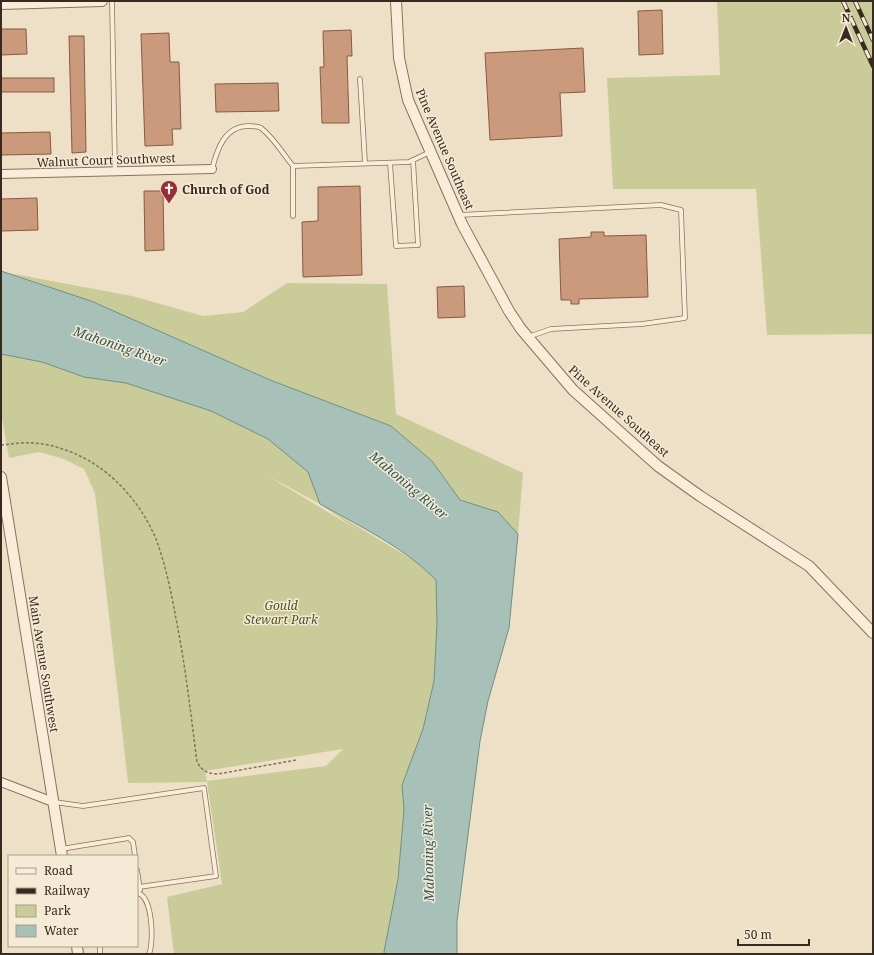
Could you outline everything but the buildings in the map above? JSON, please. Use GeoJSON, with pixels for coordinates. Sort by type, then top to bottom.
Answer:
{"type":"FeatureCollection","features":[{"type":"Feature","properties":{"kind":"street"},"geometry":{"type":"LineString","coordinates":[[1,4],[102,1]]}},
{"type":"Feature","properties":{"kind":"street","name":"Pine Avenue Southeast"},"geometry":{"type":"LineString","coordinates":[[396,1],[398,58],[408,100],[459,215],[509,311],[528,337],[573,390],[658,466],[700,496],[809,566],[873,633]]}},
{"type":"Feature","properties":{"kind":"street","name":"Walnut Court Southwest"},"geometry":{"type":"LineString","coordinates":[[1,174],[212,169]]}},
{"type":"Feature","properties":{"kind":"street","name":"Main Avenue Southwest"},"geometry":{"type":"LineString","coordinates":[[1,477],[61,852]]}},
{"type":"Feature","properties":{"kind":"street"},"geometry":{"type":"LineString","coordinates":[[1,782],[53,802]]}},
{"type":"Feature","properties":{"kind":"lane"},"geometry":{"type":"LineString","coordinates":[[112,1],[115,171]]}},
{"type":"Feature","properties":{"kind":"lane"},"geometry":{"type":"LineString","coordinates":[[360,79],[365,164]]}},
{"type":"Feature","properties":{"kind":"lane"},"geometry":{"type":"LineString","coordinates":[[212,169],[218,149],[226,136],[237,128],[247,126],[259,127],[270,137],[293,166],[293,216]]}},
{"type":"Feature","properties":{"kind":"lane"},"geometry":{"type":"LineString","coordinates":[[293,166],[409,162],[430,152]]}},
{"type":"Feature","properties":{"kind":"lane"},"geometry":{"type":"LineString","coordinates":[[390,162],[396,246],[418,245],[413,160]]}},
{"type":"Feature","properties":{"kind":"lane"},"geometry":{"type":"LineString","coordinates":[[459,215],[661,205],[681,210],[685,318],[642,324],[551,329],[528,337]]}},
{"type":"Feature","properties":{"kind":"lane"},"geometry":{"type":"LineString","coordinates":[[53,802],[83,806],[204,788],[216,876],[139,887]]}},
{"type":"Feature","properties":{"kind":"lane"},"geometry":{"type":"LineString","coordinates":[[61,852],[129,838],[133,842],[135,855]]}},
{"type":"Feature","properties":{"kind":"lane"},"geometry":{"type":"LineString","coordinates":[[138,878],[138,893],[145,897],[149,904],[152,947],[149,954]]}},
{"type":"Feature","properties":{"kind":"path"},"geometry":{"type":"LineString","coordinates":[[1,445],[34,443],[51,446],[74,453],[91,461],[106,472],[128,493],[138,506],[156,539],[166,573],[184,658],[197,762],[200,767],[210,774],[218,774],[296,760]]}},
{"type":"Feature","properties":{"kind":"green space"},"geometry":{"type":"Polygon","coordinates":[[[717,1],[873,1],[873,334],[767,335],[756,189],[613,189],[607,78],[720,75],[717,1]]]}},
{"type":"Feature","properties":{"kind":"green space"},"geometry":{"type":"Polygon","coordinates":[[[9,273],[132,296],[203,316],[243,312],[287,283],[387,284],[396,414],[523,473],[518,534],[501,515],[460,500],[432,461],[391,426],[270,380],[91,301],[9,273]]]}},
{"type":"Feature","properties":{"kind":"green space","name":"Gould Stewart Park"},"geometry":{"type":"Polygon","coordinates":[[[1,354],[42,362],[84,377],[126,383],[211,411],[268,439],[308,472],[320,504],[420,564],[436,580],[437,624],[434,681],[423,729],[402,785],[404,810],[398,879],[384,954],[174,954],[167,897],[222,884],[207,782],[128,783],[95,493],[84,469],[64,459],[39,452],[9,458],[1,413],[1,354]],[[268,476],[356,529],[320,504],[268,476]],[[343,749],[205,771],[207,781],[326,766],[343,749]]]}},
{"type":"Feature","properties":{"kind":"water","name":"Mahoning River"},"geometry":{"type":"Polygon","coordinates":[[[1,271],[91,301],[270,380],[391,426],[432,461],[460,500],[498,512],[518,534],[509,628],[488,701],[480,741],[457,921],[457,954],[384,954],[398,879],[404,810],[402,785],[423,729],[434,681],[437,624],[436,580],[410,557],[381,538],[320,504],[308,472],[268,439],[211,411],[126,383],[84,377],[42,362],[1,354],[1,271]]]}},
{"type":"Feature","properties":{"kind":"railway"},"geometry":{"type":"LineString","coordinates":[[843,1],[873,66]]}},
{"type":"Feature","properties":{"kind":"railway"},"geometry":{"type":"LineString","coordinates":[[855,1],[873,40]]}},
{"type":"Feature","properties":{"kind":"place","name":"Church of God"},"geometry":{"type":"Point","coordinates":[169,204]}}]}
